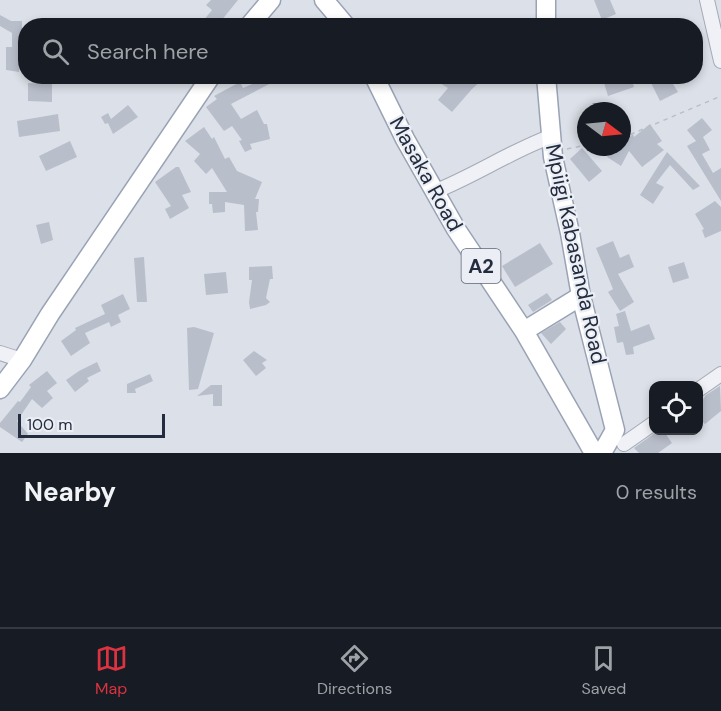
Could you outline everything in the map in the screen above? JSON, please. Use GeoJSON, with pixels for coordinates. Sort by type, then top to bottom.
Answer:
{"type":"FeatureCollection","features":[{"type":"Feature","properties":{"kind":"main road"},"geometry":{"type":"LineString","coordinates":[[256,18],[271,0]]}},
{"type":"Feature","properties":{"kind":"main road"},"geometry":{"type":"LineString","coordinates":[[324,0],[339,18]]}},
{"type":"Feature","properties":{"kind":"main road"},"geometry":{"type":"LineString","coordinates":[[546,0],[546,18]]}},
{"type":"Feature","properties":{"kind":"main road"},"geometry":{"type":"LineString","coordinates":[[0,388],[22,360],[50,314],[206,84]]}},
{"type":"Feature","properties":{"kind":"main road","name":"Masaka Road"},"geometry":{"type":"LineString","coordinates":[[378,84],[405,139],[456,229],[524,331],[594,453]]}},
{"type":"Feature","properties":{"kind":"main road","name":"Mpiigi Kabasanda Road"},"geometry":{"type":"LineString","coordinates":[[547,84],[554,157],[580,296],[622,442]]}},
{"type":"Feature","properties":{"kind":"main road"},"geometry":{"type":"LineString","coordinates":[[524,331],[580,296]]}},
{"type":"Feature","properties":{"kind":"main road"},"geometry":{"type":"LineString","coordinates":[[602,453],[622,442]]}},
{"type":"Feature","properties":{"kind":"street"},"geometry":{"type":"LineString","coordinates":[[707,0],[721,61]]}},
{"type":"Feature","properties":{"kind":"street"},"geometry":{"type":"LineString","coordinates":[[436,191],[463,180],[531,143],[552,136]]}},
{"type":"Feature","properties":{"kind":"street"},"geometry":{"type":"LineString","coordinates":[[0,353],[22,360]]}},
{"type":"Feature","properties":{"kind":"street"},"geometry":{"type":"LineString","coordinates":[[703,387],[721,374]]}},
{"type":"Feature","properties":{"kind":"street"},"geometry":{"type":"LineString","coordinates":[[622,442],[649,426]]}},
{"type":"Feature","properties":{"kind":"path"},"geometry":{"type":"LineString","coordinates":[[631,134],[721,96]]}},
{"type":"Feature","properties":{"kind":"path"},"geometry":{"type":"LineString","coordinates":[[554,157],[567,148],[577,146]]}},
{"type":"Feature","properties":{"kind":"building"},"geometry":{"type":"Polygon","coordinates":[[[211,0],[238,0],[223,18],[206,18],[212,10],[206,5],[211,0]]]}},
{"type":"Feature","properties":{"kind":"building"},"geometry":{"type":"Polygon","coordinates":[[[594,0],[610,0],[616,14],[601,18],[594,0]]]}},
{"type":"Feature","properties":{"kind":"building"},"geometry":{"type":"Polygon","coordinates":[[[0,15],[11,21],[18,21],[18,72],[6,70],[6,47],[12,47],[12,33],[0,26],[0,15]]]}},
{"type":"Feature","properties":{"kind":"building"},"geometry":{"type":"Polygon","coordinates":[[[28,84],[52,84],[52,102],[28,101],[28,84]]]}},
{"type":"Feature","properties":{"kind":"building"},"geometry":{"type":"Polygon","coordinates":[[[236,84],[241,84],[243,88],[252,84],[269,84],[231,104],[241,119],[257,110],[264,124],[267,124],[270,139],[250,144],[252,149],[245,152],[239,141],[242,140],[232,126],[224,131],[206,107],[217,99],[214,96],[236,84]]]}},
{"type":"Feature","properties":{"kind":"building"},"geometry":{"type":"Polygon","coordinates":[[[442,84],[477,84],[452,112],[438,100],[448,88],[442,84]]]}},
{"type":"Feature","properties":{"kind":"building"},"geometry":{"type":"Polygon","coordinates":[[[604,84],[633,84],[634,87],[608,96],[604,84]]]}},
{"type":"Feature","properties":{"kind":"building"},"geometry":{"type":"Polygon","coordinates":[[[652,84],[673,84],[678,92],[660,101],[652,84]]]}},
{"type":"Feature","properties":{"kind":"building"},"geometry":{"type":"Polygon","coordinates":[[[128,105],[138,117],[113,134],[108,123],[105,124],[101,117],[108,113],[111,119],[128,105]]]}},
{"type":"Feature","properties":{"kind":"building"},"geometry":{"type":"Polygon","coordinates":[[[58,114],[60,131],[19,137],[17,121],[58,114]]]}},
{"type":"Feature","properties":{"kind":"building"},"geometry":{"type":"Polygon","coordinates":[[[702,118],[712,130],[703,137],[710,150],[702,154],[713,173],[721,168],[721,201],[687,146],[696,141],[687,130],[702,118]]]}},
{"type":"Feature","properties":{"kind":"building"},"geometry":{"type":"Polygon","coordinates":[[[650,124],[662,141],[657,144],[664,150],[642,167],[631,153],[631,136],[633,134],[634,137],[650,124]]]}},
{"type":"Feature","properties":{"kind":"building"},"geometry":{"type":"Polygon","coordinates":[[[204,127],[212,139],[214,137],[225,159],[229,157],[237,171],[262,182],[255,199],[259,199],[258,212],[256,212],[258,230],[245,231],[244,205],[225,202],[225,212],[213,213],[212,204],[209,204],[209,192],[227,192],[212,168],[206,174],[194,161],[200,154],[185,141],[204,127]]]}},
{"type":"Feature","properties":{"kind":"building"},"geometry":{"type":"Polygon","coordinates":[[[70,141],[77,157],[46,171],[39,156],[70,141]]]}},
{"type":"Feature","properties":{"kind":"building"},"geometry":{"type":"Polygon","coordinates":[[[667,152],[700,186],[693,190],[670,165],[656,183],[664,187],[653,204],[640,195],[667,152]]]}},
{"type":"Feature","properties":{"kind":"building"},"geometry":{"type":"Polygon","coordinates":[[[577,153],[577,156],[589,156],[602,171],[589,182],[570,159],[577,153]]]}},
{"type":"Feature","properties":{"kind":"building"},"geometry":{"type":"Polygon","coordinates":[[[608,156],[626,156],[621,166],[608,156]]]}},
{"type":"Feature","properties":{"kind":"building"},"geometry":{"type":"Polygon","coordinates":[[[179,167],[191,192],[182,195],[189,208],[170,219],[165,209],[171,206],[155,182],[179,167]]]}},
{"type":"Feature","properties":{"kind":"building"},"geometry":{"type":"Polygon","coordinates":[[[715,201],[721,207],[721,231],[705,238],[702,230],[704,229],[695,214],[715,201]]]}},
{"type":"Feature","properties":{"kind":"building"},"geometry":{"type":"Polygon","coordinates":[[[49,222],[53,240],[41,244],[36,225],[49,222]]]}},
{"type":"Feature","properties":{"kind":"building"},"geometry":{"type":"Polygon","coordinates":[[[613,241],[620,258],[629,254],[634,267],[618,274],[634,302],[620,311],[608,292],[613,289],[596,248],[613,241]]]}},
{"type":"Feature","properties":{"kind":"building"},"geometry":{"type":"Polygon","coordinates":[[[540,243],[553,264],[515,287],[502,266],[540,243]]]}},
{"type":"Feature","properties":{"kind":"building"},"geometry":{"type":"Polygon","coordinates":[[[144,257],[147,302],[137,302],[134,258],[144,257]]]}},
{"type":"Feature","properties":{"kind":"building"},"geometry":{"type":"Polygon","coordinates":[[[684,262],[689,278],[673,283],[668,267],[684,262]]]}},
{"type":"Feature","properties":{"kind":"building"},"geometry":{"type":"Polygon","coordinates":[[[272,266],[273,279],[270,279],[266,298],[270,302],[250,309],[252,280],[249,280],[249,267],[272,266]]]}},
{"type":"Feature","properties":{"kind":"building"},"geometry":{"type":"Polygon","coordinates":[[[226,272],[228,293],[206,295],[204,274],[226,272]]]}},
{"type":"Feature","properties":{"kind":"building"},"geometry":{"type":"Polygon","coordinates":[[[547,293],[552,300],[533,312],[528,305],[547,293]]]}},
{"type":"Feature","properties":{"kind":"building"},"geometry":{"type":"Polygon","coordinates":[[[123,294],[130,309],[118,315],[121,322],[111,327],[109,322],[85,333],[90,343],[71,356],[61,341],[76,330],[75,328],[105,314],[101,305],[123,294]]]}},
{"type":"Feature","properties":{"kind":"building"},"geometry":{"type":"Polygon","coordinates":[[[625,311],[631,331],[649,324],[655,339],[633,347],[634,354],[626,355],[623,342],[617,343],[614,327],[619,326],[616,314],[625,311]]]}},
{"type":"Feature","properties":{"kind":"building"},"geometry":{"type":"Polygon","coordinates":[[[560,322],[566,329],[551,344],[541,333],[560,322]]]}},
{"type":"Feature","properties":{"kind":"building"},"geometry":{"type":"Polygon","coordinates":[[[194,327],[214,333],[198,389],[189,390],[187,328],[194,327]]]}},
{"type":"Feature","properties":{"kind":"building"},"geometry":{"type":"Polygon","coordinates":[[[254,351],[267,360],[262,363],[266,368],[256,376],[243,360],[254,351]]]}},
{"type":"Feature","properties":{"kind":"building"},"geometry":{"type":"Polygon","coordinates":[[[97,362],[101,371],[87,378],[89,381],[75,392],[66,380],[97,362]]]}},
{"type":"Feature","properties":{"kind":"building"},"geometry":{"type":"Polygon","coordinates":[[[47,371],[57,383],[47,391],[53,398],[42,408],[32,399],[17,421],[28,434],[22,442],[0,427],[0,423],[18,401],[20,402],[31,387],[29,385],[47,371]]]}},
{"type":"Feature","properties":{"kind":"building"},"geometry":{"type":"Polygon","coordinates":[[[150,374],[153,381],[135,389],[136,393],[127,393],[127,384],[150,374]]]}},
{"type":"Feature","properties":{"kind":"building"},"geometry":{"type":"Polygon","coordinates":[[[211,385],[222,385],[222,406],[213,406],[213,394],[197,396],[211,385]]]}},
{"type":"Feature","properties":{"kind":"building"},"geometry":{"type":"Polygon","coordinates":[[[720,386],[721,411],[705,424],[703,422],[703,399],[720,386]]]}},
{"type":"Feature","properties":{"kind":"building"},"geometry":{"type":"Polygon","coordinates":[[[652,435],[666,435],[672,443],[658,453],[639,453],[634,448],[652,435]]]}}]}
